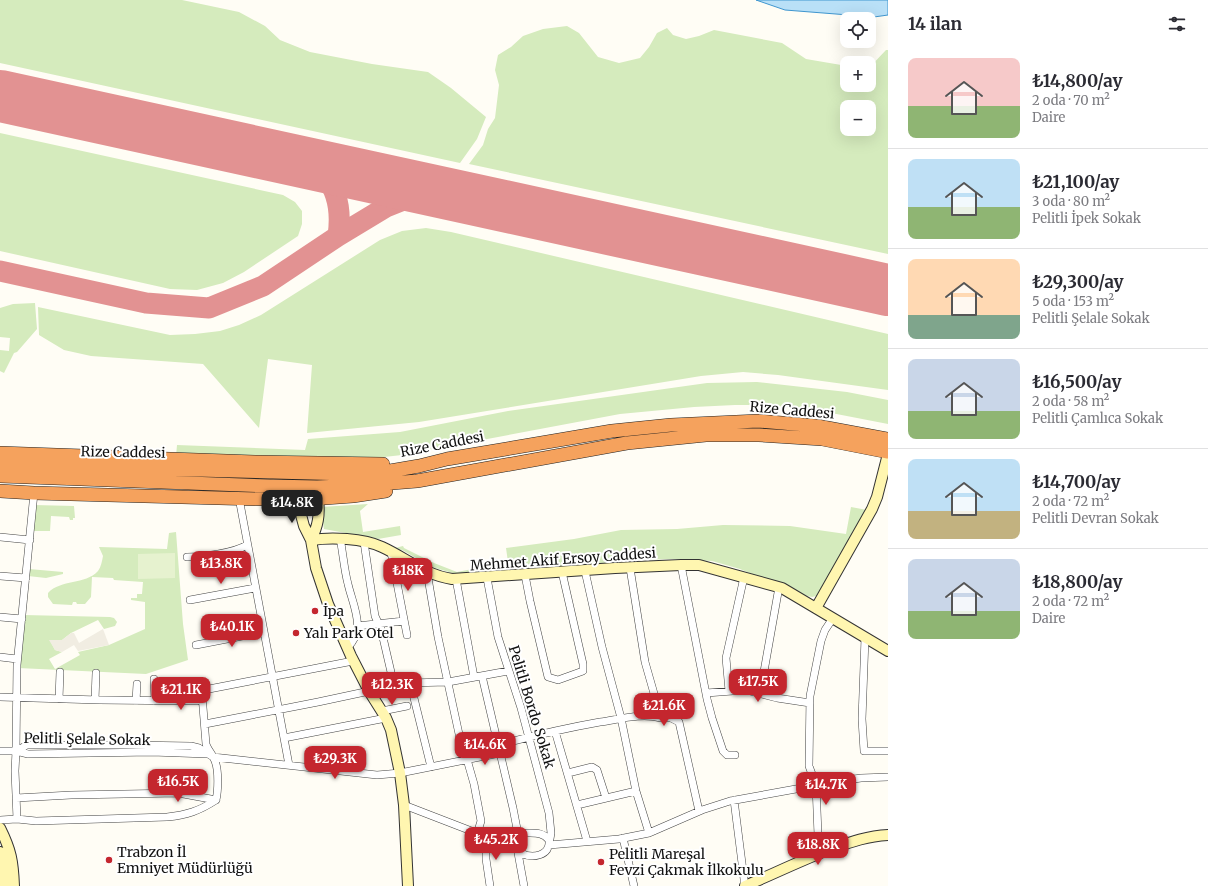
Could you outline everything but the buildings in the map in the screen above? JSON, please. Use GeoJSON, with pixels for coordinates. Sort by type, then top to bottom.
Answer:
{"type":"FeatureCollection","features":[{"type":"Feature","properties":{"kind":"highway","name":"Rize Caddesi"},"geometry":{"type":"LineString","coordinates":[[0,476],[350,474],[384,472],[447,459],[612,431],[671,425],[758,421],[817,426],[888,439]]}},
{"type":"Feature","properties":{"kind":"highway","name":"Rize Caddesi"},"geometry":{"type":"LineString","coordinates":[[0,465],[317,487],[417,481],[627,444],[706,435],[758,435],[822,439],[888,453]]}},
{"type":"Feature","properties":{"kind":"highway"},"geometry":{"type":"LineString","coordinates":[[0,453],[300,463],[386,464],[447,459]]}},
{"type":"Feature","properties":{"kind":"highway"},"geometry":{"type":"LineString","coordinates":[[0,490],[34,493],[297,500],[353,496],[435,483],[462,473]]}},
{"type":"Feature","properties":{"kind":"street"},"geometry":{"type":"LineString","coordinates":[[816,608],[858,535],[877,497],[888,453]]}},
{"type":"Feature","properties":{"kind":"street"},"geometry":{"type":"LineString","coordinates":[[17,819],[15,771],[17,658],[34,493]]}},
{"type":"Feature","properties":{"kind":"street"},"geometry":{"type":"LineString","coordinates":[[239,498],[289,765]]}},
{"type":"Feature","properties":{"kind":"street"},"geometry":{"type":"LineString","coordinates":[[311,540],[317,528],[320,515],[318,499]]}},
{"type":"Feature","properties":{"kind":"street"},"geometry":{"type":"LineString","coordinates":[[297,500],[304,526],[311,540],[316,568],[322,587],[353,661],[369,691],[384,714],[391,730],[400,773],[404,805],[408,886]]}},
{"type":"Feature","properties":{"kind":"street"},"geometry":{"type":"LineString","coordinates":[[0,537],[30,540]]}},
{"type":"Feature","properties":{"kind":"street"},"geometry":{"type":"LineString","coordinates":[[340,538],[348,584],[357,616],[355,637],[353,642],[347,648]]}},
{"type":"Feature","properties":{"kind":"street","name":"Mehmet Akif Ersoy Caddesi"},"geometry":{"type":"LineString","coordinates":[[311,540],[340,538],[381,546],[428,572],[441,577],[456,579],[681,565],[699,566],[779,587],[888,651]]}},
{"type":"Feature","properties":{"kind":"street"},"geometry":{"type":"LineString","coordinates":[[364,542],[375,616],[381,629],[394,685]]}},
{"type":"Feature","properties":{"kind":"street"},"geometry":{"type":"LineString","coordinates":[[187,557],[233,551],[247,545]]}},
{"type":"Feature","properties":{"kind":"street"},"geometry":{"type":"LineString","coordinates":[[391,552],[407,634]]}},
{"type":"Feature","properties":{"kind":"street"},"geometry":{"type":"LineString","coordinates":[[681,565],[712,718],[723,751],[727,755],[735,755]]}},
{"type":"Feature","properties":{"kind":"street"},"geometry":{"type":"LineString","coordinates":[[630,568],[645,662],[661,718]]}},
{"type":"Feature","properties":{"kind":"street"},"geometry":{"type":"LineString","coordinates":[[585,571],[602,647],[621,718],[636,792],[649,833]]}},
{"type":"Feature","properties":{"kind":"street"},"geometry":{"type":"LineString","coordinates":[[428,572],[438,637],[464,755],[474,784],[481,821],[477,834]]}},
{"type":"Feature","properties":{"kind":"street"},"geometry":{"type":"LineString","coordinates":[[525,575],[548,677],[558,680],[583,671],[583,664],[562,572]]}},
{"type":"Feature","properties":{"kind":"street"},"geometry":{"type":"LineString","coordinates":[[0,576],[26,578]]}},
{"type":"Feature","properties":{"kind":"street"},"geometry":{"type":"LineString","coordinates":[[729,691],[726,658],[744,577]]}},
{"type":"Feature","properties":{"kind":"street","name":"Pelitli Bordo Sokak"},"geometry":{"type":"LineString","coordinates":[[486,578],[498,637],[521,708],[549,813],[551,833],[550,844]]}},
{"type":"Feature","properties":{"kind":"street"},"geometry":{"type":"LineString","coordinates":[[456,579],[478,676],[498,744],[518,834],[516,842],[524,886]]}},
{"type":"Feature","properties":{"kind":"street"},"geometry":{"type":"LineString","coordinates":[[760,694],[779,587]]}},
{"type":"Feature","properties":{"kind":"street"},"geometry":{"type":"LineString","coordinates":[[190,600],[256,588]]}},
{"type":"Feature","properties":{"kind":"street"},"geometry":{"type":"LineString","coordinates":[[0,617],[22,619]]}},
{"type":"Feature","properties":{"kind":"street"},"geometry":{"type":"LineString","coordinates":[[823,852],[818,836],[816,785],[809,764],[810,696],[821,641],[825,630],[833,618]]}},
{"type":"Feature","properties":{"kind":"street"},"geometry":{"type":"LineString","coordinates":[[357,626],[404,621]]}},
{"type":"Feature","properties":{"kind":"street"},"geometry":{"type":"LineString","coordinates":[[196,645],[264,632]]}},
{"type":"Feature","properties":{"kind":"street"},"geometry":{"type":"LineString","coordinates":[[865,638],[862,719],[864,752],[888,752]]}},
{"type":"Feature","properties":{"kind":"street"},"geometry":{"type":"LineString","coordinates":[[0,657],[17,658]]}},
{"type":"Feature","properties":{"kind":"street"},"geometry":{"type":"LineString","coordinates":[[0,697],[136,701],[197,701],[201,699],[202,695],[209,689],[353,661]]}},
{"type":"Feature","properties":{"kind":"street"},"geometry":{"type":"LineString","coordinates":[[205,724],[410,682],[448,682],[508,671]]}},
{"type":"Feature","properties":{"kind":"street"},"geometry":{"type":"LineString","coordinates":[[59,699],[60,672]]}},
{"type":"Feature","properties":{"kind":"street"},"geometry":{"type":"LineString","coordinates":[[95,700],[96,673]]}},
{"type":"Feature","properties":{"kind":"street"},"geometry":{"type":"LineString","coordinates":[[154,679],[155,701]]}},
{"type":"Feature","properties":{"kind":"street"},"geometry":{"type":"LineString","coordinates":[[410,682],[430,767]]}},
{"type":"Feature","properties":{"kind":"street"},"geometry":{"type":"LineString","coordinates":[[136,701],[137,684]]}},
{"type":"Feature","properties":{"kind":"street"},"geometry":{"type":"LineString","coordinates":[[706,693],[746,690],[760,694],[810,702]]}},
{"type":"Feature","properties":{"kind":"street"},"geometry":{"type":"LineString","coordinates":[[202,695],[206,744],[210,755],[216,762],[218,778],[216,800]]}},
{"type":"Feature","properties":{"kind":"street"},"geometry":{"type":"LineString","coordinates":[[284,738],[384,714],[407,706]]}},
{"type":"Feature","properties":{"kind":"street"},"geometry":{"type":"LineString","coordinates":[[498,744],[621,718],[644,716],[671,718],[679,722],[699,811]]}},
{"type":"Feature","properties":{"kind":"street"},"geometry":{"type":"LineString","coordinates":[[555,731],[587,841]]}},
{"type":"Feature","properties":{"kind":"street","name":"Pelitli Şelale Sokak"},"geometry":{"type":"LineString","coordinates":[[0,751],[16,751],[28,754],[144,752],[210,755],[377,775],[400,773],[500,753]]}},
{"type":"Feature","properties":{"kind":"street"},"geometry":{"type":"LineString","coordinates":[[568,773],[592,768],[597,770],[606,798]]}},
{"type":"Feature","properties":{"kind":"street"},"geometry":{"type":"LineString","coordinates":[[550,844],[623,838],[649,833],[699,811],[734,800],[862,778],[888,777]]}},
{"type":"Feature","properties":{"kind":"street"},"geometry":{"type":"LineString","coordinates":[[577,805],[636,792]]}},
{"type":"Feature","properties":{"kind":"street"},"geometry":{"type":"LineString","coordinates":[[16,798],[71,795],[178,793],[216,800]]}},
{"type":"Feature","properties":{"kind":"street"},"geometry":{"type":"LineString","coordinates":[[0,820],[17,819],[36,821],[175,816],[192,813],[216,800]]}},
{"type":"Feature","properties":{"kind":"street"},"geometry":{"type":"LineString","coordinates":[[734,800],[744,886],[823,852],[866,837],[888,835]]}},
{"type":"Feature","properties":{"kind":"street"},"geometry":{"type":"LineString","coordinates":[[404,805],[486,838],[516,842]]}},
{"type":"Feature","properties":{"kind":"street"},"geometry":{"type":"LineString","coordinates":[[0,828],[11,853],[14,886]]}},
{"type":"Feature","properties":{"kind":"street"},"geometry":{"type":"LineString","coordinates":[[516,842],[523,834],[536,833],[545,836],[549,840],[550,844]]}},
{"type":"Feature","properties":{"kind":"street"},"geometry":{"type":"LineString","coordinates":[[486,838],[486,859],[490,886]]}},
{"type":"Feature","properties":{"kind":"street"},"geometry":{"type":"LineString","coordinates":[[623,838],[634,886]]}},
{"type":"Feature","properties":{"kind":"street"},"geometry":{"type":"LineString","coordinates":[[516,842],[521,853],[529,856],[543,854],[550,844]]}},
{"type":"Feature","properties":{"kind":"street"},"geometry":{"type":"LineString","coordinates":[[0,852],[5,886]]}},
{"type":"Feature","properties":{"kind":"green space"},"geometry":{"type":"Polygon","coordinates":[[[0,0],[182,0],[239,12],[265,26],[280,40],[310,52],[372,64],[428,72],[451,88],[486,117],[477,139],[460,163],[0,63],[0,0]]]}},
{"type":"Feature","properties":{"kind":"green space"},"geometry":{"type":"Polygon","coordinates":[[[567,26],[579,33],[598,57],[619,63],[640,58],[649,47],[657,33],[667,28],[673,35],[686,39],[714,30],[782,43],[806,59],[840,65],[840,92],[876,92],[876,61],[886,50],[888,50],[888,254],[469,164],[483,145],[488,129],[495,118],[499,85],[495,70],[498,55],[511,47],[523,36],[543,29],[567,26]]]}},
{"type":"Feature","properties":{"kind":"green space"},"geometry":{"type":"Polygon","coordinates":[[[0,133],[283,195],[295,202],[302,211],[302,224],[298,236],[244,272],[223,283],[197,290],[170,289],[0,251],[0,133]]]}},
{"type":"Feature","properties":{"kind":"green space"},"geometry":{"type":"Polygon","coordinates":[[[426,228],[451,232],[888,334],[888,390],[778,375],[743,372],[701,376],[419,422],[307,433],[312,365],[268,359],[259,428],[203,364],[91,356],[64,350],[39,335],[38,307],[170,335],[220,331],[239,325],[261,315],[380,240],[402,231],[426,228]]]}},
{"type":"Feature","properties":{"kind":"green space"},"geometry":{"type":"Polygon","coordinates":[[[35,303],[37,329],[17,352],[14,353],[4,373],[0,371],[0,350],[9,351],[10,338],[0,337],[0,308],[13,304],[35,303]]]}},
{"type":"Feature","properties":{"kind":"green space"},"geometry":{"type":"Polygon","coordinates":[[[757,382],[847,392],[888,400],[888,424],[821,411],[769,405],[735,405],[694,407],[620,414],[402,455],[366,459],[176,456],[177,445],[305,450],[308,439],[400,432],[508,411],[707,383],[757,382]]]}},
{"type":"Feature","properties":{"kind":"green space"},"geometry":{"type":"Polygon","coordinates":[[[368,504],[360,511],[363,532],[400,526],[401,535],[378,539],[324,529],[321,507],[368,504]]]}},
{"type":"Feature","properties":{"kind":"green space"},"geometry":{"type":"Polygon","coordinates":[[[34,505],[74,506],[75,518],[70,520],[69,517],[51,516],[50,531],[33,531],[34,505]]]}},
{"type":"Feature","properties":{"kind":"green space"},"geometry":{"type":"Polygon","coordinates":[[[851,507],[867,510],[820,595],[812,597],[803,595],[740,569],[712,561],[674,559],[631,560],[573,566],[510,568],[456,574],[432,567],[402,550],[395,548],[403,546],[404,548],[434,563],[457,572],[508,562],[506,548],[574,539],[621,530],[677,529],[723,525],[790,526],[846,534],[851,507]]]}},
{"type":"Feature","properties":{"kind":"green space"},"geometry":{"type":"Polygon","coordinates":[[[176,532],[183,624],[188,660],[146,674],[18,668],[24,615],[110,617],[114,618],[117,622],[115,626],[104,629],[98,620],[71,633],[62,640],[50,640],[55,650],[62,652],[49,659],[55,669],[80,655],[78,652],[109,645],[145,629],[145,602],[131,600],[131,598],[137,598],[137,594],[142,594],[143,582],[92,577],[91,597],[85,604],[77,604],[76,602],[73,602],[72,605],[53,604],[48,597],[48,593],[59,586],[87,578],[98,571],[101,566],[103,556],[99,547],[167,549],[169,533],[176,532]]]}},
{"type":"Feature","properties":{"kind":"green space"},"geometry":{"type":"Polygon","coordinates":[[[175,553],[175,578],[138,579],[138,554],[175,553]]]}},
{"type":"Feature","properties":{"kind":"green space"},"geometry":{"type":"Polygon","coordinates":[[[29,569],[63,572],[63,574],[46,578],[28,576],[29,569]]]}},
{"type":"Feature","properties":{"kind":"shaded area"},"geometry":{"type":"Polygon","coordinates":[[[103,629],[109,645],[78,651],[74,645],[62,652],[55,650],[49,640],[62,640],[71,633],[74,633],[79,643],[103,629]]]}},
{"type":"Feature","properties":{"kind":"water"},"geometry":{"type":"Polygon","coordinates":[[[756,0],[888,0],[888,15],[876,17],[876,12],[840,12],[840,14],[785,10],[756,0]]]}},
{"type":"Feature","properties":{"kind":"taxiway"},"geometry":{"type":"LineString","coordinates":[[313,165],[325,176],[336,197],[339,212],[338,236]]}},
{"type":"Feature","properties":{"kind":"taxiway"},"geometry":{"type":"LineString","coordinates":[[0,271],[146,303],[209,308],[263,286],[338,236],[386,207],[411,197],[436,192]]}},
{"type":"Feature","properties":{"kind":"runway"},"geometry":{"type":"LineString","coordinates":[[0,96],[888,290]]}},
{"type":"Feature","properties":{"kind":"place","name":"İpa"},"geometry":{"type":"Point","coordinates":[315,611]}},
{"type":"Feature","properties":{"kind":"place","name":"Yalı Park Otel"},"geometry":{"type":"Point","coordinates":[296,633]}},
{"type":"Feature","properties":{"kind":"place","name":"Trabzon İl Emniyet Müdürlüğü"},"geometry":{"type":"Point","coordinates":[109,860]}},
{"type":"Feature","properties":{"kind":"place","name":"Pelitli Mareşal Fevzi Çakmak İlkokulu"},"geometry":{"type":"Point","coordinates":[601,862]}}]}
